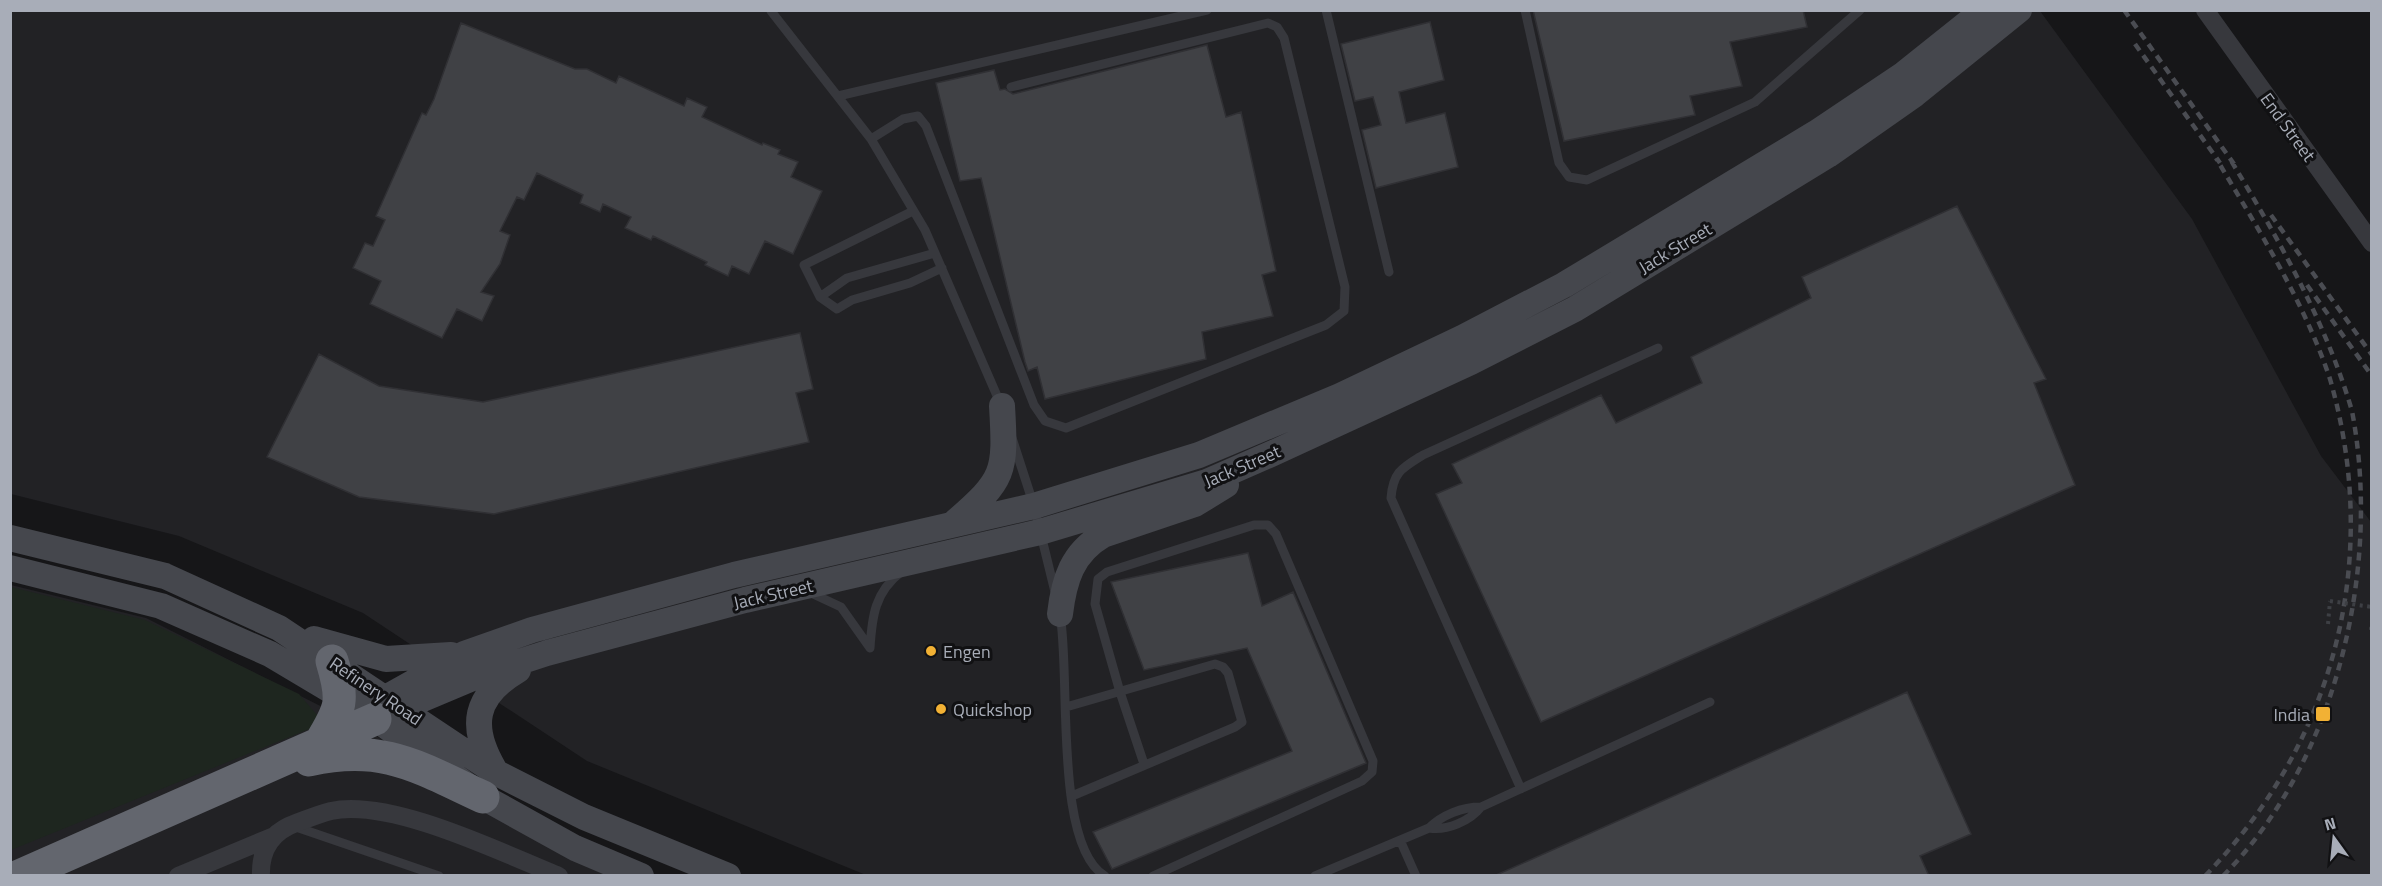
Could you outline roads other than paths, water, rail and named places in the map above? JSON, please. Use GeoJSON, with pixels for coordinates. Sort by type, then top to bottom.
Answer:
{"type":"FeatureCollection","features":[{"type":"Feature","properties":{"kind":"highway"},"geometry":{"type":"LineString","coordinates":[[19,876],[320,743],[373,706],[332,661]]}},
{"type":"Feature","properties":{"kind":"highway"},"geometry":{"type":"LineString","coordinates":[[238,779],[334,754],[366,753],[489,784]]}},
{"type":"Feature","properties":{"kind":"main road","name":"Jack Street"},"geometry":{"type":"LineString","coordinates":[[1968,39],[1984,10]]}},
{"type":"Feature","properties":{"kind":"main road","name":"Jack Street"},"geometry":{"type":"LineString","coordinates":[[373,706],[619,632],[1040,532],[1207,482],[1471,362],[1575,309],[1828,155],[1910,84],[1968,39],[2019,10]]}},
{"type":"Feature","properties":{"kind":"main road","name":"Jack Street"},"geometry":{"type":"LineString","coordinates":[[373,706],[464,654],[609,607],[734,575],[1034,506],[1199,455],[1340,396],[1462,338],[1574,279],[1816,133],[1910,84]]}},
{"type":"Feature","properties":{"kind":"main road"},"geometry":{"type":"LineString","coordinates":[[952,526],[987,495],[999,475],[1005,452],[1002,406]]}},
{"type":"Feature","properties":{"kind":"main road"},"geometry":{"type":"LineString","coordinates":[[1060,614],[1068,573],[1080,552],[1092,541],[1111,532],[1195,504],[1271,454]]}},
{"type":"Feature","properties":{"kind":"main road","name":"Refinery Road"},"geometry":{"type":"LineString","coordinates":[[10,538],[165,576],[279,628],[332,661],[373,706]]}},
{"type":"Feature","properties":{"kind":"main road","name":"Refinery Road"},"geometry":{"type":"LineString","coordinates":[[10,568],[162,606],[270,654],[373,706],[489,784],[575,849],[641,876]]}},
{"type":"Feature","properties":{"kind":"main road"},"geometry":{"type":"LineString","coordinates":[[279,628],[386,659],[421,659],[464,654]]}},
{"type":"Feature","properties":{"kind":"main road"},"geometry":{"type":"LineString","coordinates":[[489,784],[479,737],[481,707],[493,690],[510,675],[547,653]]}},
{"type":"Feature","properties":{"kind":"main road","name":"Refinery Road"},"geometry":{"type":"LineString","coordinates":[[489,784],[584,817],[728,876]]}},
{"type":"Feature","properties":{"kind":"street","name":"End Street"},"geometry":{"type":"LineString","coordinates":[[2205,10],[2372,243]]}},
{"type":"Feature","properties":{"kind":"street"},"geometry":{"type":"LineString","coordinates":[[187,874],[274,836],[290,825],[332,811],[356,809],[391,814],[445,830],[559,876]]}},
{"type":"Feature","properties":{"kind":"street"},"geometry":{"type":"LineString","coordinates":[[261,876],[261,858],[274,836]]}},
{"type":"Feature","properties":{"kind":"lane"},"geometry":{"type":"LineString","coordinates":[[771,10],[871,139],[935,253],[1002,406],[1034,506],[1060,614],[1075,827],[1083,851],[1092,864],[1105,876]]}},
{"type":"Feature","properties":{"kind":"lane"},"geometry":{"type":"LineString","coordinates":[[838,96],[1207,10]]}},
{"type":"Feature","properties":{"kind":"lane"},"geometry":{"type":"LineString","coordinates":[[1326,10],[1389,272]]}},
{"type":"Feature","properties":{"kind":"lane"},"geometry":{"type":"LineString","coordinates":[[1525,10],[1559,162],[1569,177],[1587,180],[1735,109],[1755,102],[1860,10]]}},
{"type":"Feature","properties":{"kind":"lane"},"geometry":{"type":"LineString","coordinates":[[871,139],[903,119],[918,116],[926,126],[1034,405],[1045,421],[1066,428],[1326,325],[1344,311],[1345,287],[1284,39],[1277,27],[1268,23],[1011,87]]}},
{"type":"Feature","properties":{"kind":"lane"},"geometry":{"type":"LineString","coordinates":[[913,211],[804,265],[820,297],[837,309],[852,300],[910,284],[942,268]]}},
{"type":"Feature","properties":{"kind":"lane"},"geometry":{"type":"LineString","coordinates":[[820,297],[847,278],[935,253]]}},
{"type":"Feature","properties":{"kind":"lane"},"geometry":{"type":"LineString","coordinates":[[1521,789],[1391,498],[1392,481],[1403,467],[1423,455],[1658,348]]}},
{"type":"Feature","properties":{"kind":"lane"},"geometry":{"type":"LineString","coordinates":[[1144,764],[1120,692],[1095,604],[1098,579],[1107,572],[1254,525],[1268,525],[1276,534],[1373,760],[1371,772],[1362,781],[1153,876]]}},
{"type":"Feature","properties":{"kind":"lane"},"geometry":{"type":"LineString","coordinates":[[789,590],[815,594],[841,607],[870,648],[874,605],[881,592],[893,578],[921,559]]}},
{"type":"Feature","properties":{"kind":"lane"},"geometry":{"type":"LineString","coordinates":[[1066,707],[1215,664],[1223,667],[1228,674],[1242,722],[1072,796]]}},
{"type":"Feature","properties":{"kind":"lane"},"geometry":{"type":"LineString","coordinates":[[1320,874],[1430,828],[1441,830],[1474,816],[1481,807],[1710,702]]}},
{"type":"Feature","properties":{"kind":"lane"},"geometry":{"type":"LineString","coordinates":[[290,825],[439,876]]}},
{"type":"Feature","properties":{"kind":"lane"},"geometry":{"type":"LineString","coordinates":[[1400,840],[1416,876]]}},
{"type":"Feature","properties":{"kind":"lane"},"geometry":{"type":"LineString","coordinates":[[1177,866],[1182,876]]}},
{"type":"Feature","properties":{"kind":"railway"},"geometry":{"type":"LineString","coordinates":[[2124,10],[2234,164]]}},
{"type":"Feature","properties":{"kind":"railway"},"geometry":{"type":"LineString","coordinates":[[2135,44],[2220,163]]}},
{"type":"Feature","properties":{"kind":"railway"},"geometry":{"type":"LineString","coordinates":[[2205,876],[2250,824],[2287,767],[2315,707],[2336,645],[2348,580],[2351,514],[2345,447],[2330,379],[2294,294],[2216,158]]}},
{"type":"Feature","properties":{"kind":"railway"},"geometry":{"type":"LineString","coordinates":[[2223,876],[2262,830],[2295,777],[2321,720],[2341,660],[2354,597],[2360,534],[2360,471],[2352,411],[2341,378],[2329,345],[2299,281],[2230,159]]}},
{"type":"Feature","properties":{"kind":"railway"},"geometry":{"type":"LineString","coordinates":[[2271,215],[2372,355]]}},
{"type":"Feature","properties":{"kind":"railway"},"geometry":{"type":"LineString","coordinates":[[2307,285],[2372,376]]}},
{"type":"Feature","properties":{"kind":"place","name":"Engen"},"geometry":{"type":"Point","coordinates":[931,651]}},
{"type":"Feature","properties":{"kind":"place","name":"Quickshop"},"geometry":{"type":"Point","coordinates":[941,709]}},
{"type":"Feature","properties":{"kind":"place","name":"India"},"geometry":{"type":"Point","coordinates":[2323,714]}}]}
